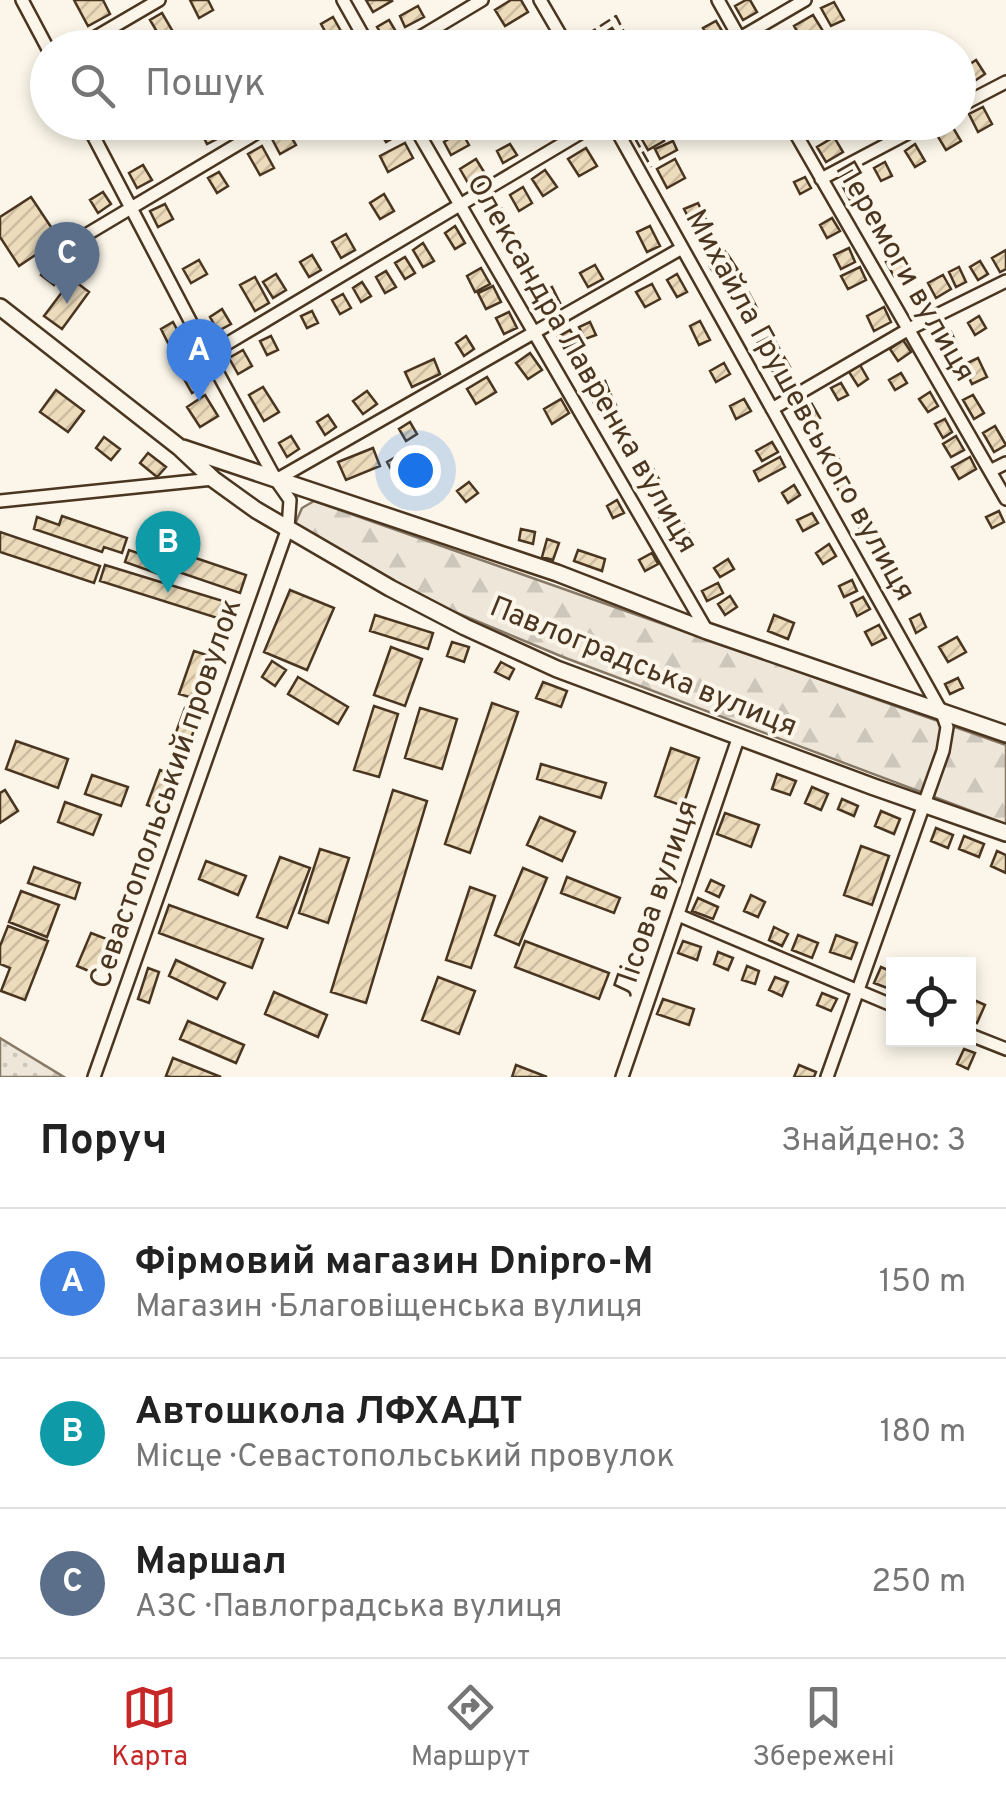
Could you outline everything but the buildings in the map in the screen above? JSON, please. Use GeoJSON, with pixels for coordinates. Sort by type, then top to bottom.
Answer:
{"type":"FeatureCollection","features":[{"type":"Feature","properties":{"kind":"main road","name":"Павлоградська вулиця"},"geometry":{"type":"LineString","coordinates":[[0,307],[179,447],[212,479],[256,510],[390,588],[558,669],[1006,833]]}},
{"type":"Feature","properties":{"kind":"main road","name":"Павлоградська вулиця"},"geometry":{"type":"LineString","coordinates":[[179,447],[557,573],[707,631],[1006,734]]}},
{"type":"Feature","properties":{"kind":"street"},"geometry":{"type":"LineString","coordinates":[[22,0],[38,30]]}},
{"type":"Feature","properties":{"kind":"street"},"geometry":{"type":"LineString","coordinates":[[108,30],[159,0]]}},
{"type":"Feature","properties":{"kind":"street"},"geometry":{"type":"LineString","coordinates":[[343,0],[360,30]]}},
{"type":"Feature","properties":{"kind":"street"},"geometry":{"type":"LineString","coordinates":[[432,30],[482,0]]}},
{"type":"Feature","properties":{"kind":"street"},"geometry":{"type":"LineString","coordinates":[[540,0],[558,30]]}},
{"type":"Feature","properties":{"kind":"street"},"geometry":{"type":"LineString","coordinates":[[718,0],[736,30]]}},
{"type":"Feature","properties":{"kind":"street"},"geometry":{"type":"LineString","coordinates":[[761,30],[805,0]]}},
{"type":"Feature","properties":{"kind":"street"},"geometry":{"type":"LineString","coordinates":[[976,98],[1006,82]]}},
{"type":"Feature","properties":{"kind":"street"},"geometry":{"type":"LineString","coordinates":[[95,140],[208,355],[290,500],[288,528]]}},
{"type":"Feature","properties":{"kind":"street"},"geometry":{"type":"LineString","coordinates":[[64,248],[245,140]]}},
{"type":"Feature","properties":{"kind":"street","name":"Олександра Лавренка вулиця"},"geometry":{"type":"LineString","coordinates":[[422,140],[707,631]]}},
{"type":"Feature","properties":{"kind":"street"},"geometry":{"type":"LineString","coordinates":[[208,355],[569,140]]}},
{"type":"Feature","properties":{"kind":"street","name":"Михайла Грушевського вулиця"},"geometry":{"type":"LineString","coordinates":[[622,140],[942,713]]}},
{"type":"Feature","properties":{"kind":"street","name":"Перемоги вулиця"},"geometry":{"type":"LineString","coordinates":[[799,140],[1006,499]]}},
{"type":"Feature","properties":{"kind":"street"},"geometry":{"type":"LineString","coordinates":[[821,179],[895,140]]}},
{"type":"Feature","properties":{"kind":"street"},"geometry":{"type":"LineString","coordinates":[[276,480],[682,248]]}},
{"type":"Feature","properties":{"kind":"street"},"geometry":{"type":"LineString","coordinates":[[772,409],[909,329],[1006,281]]}},
{"type":"Feature","properties":{"kind":"street"},"geometry":{"type":"LineString","coordinates":[[990,471],[1006,463]]}},
{"type":"Feature","properties":{"kind":"street"},"geometry":{"type":"LineString","coordinates":[[0,501],[212,479]]}},
{"type":"Feature","properties":{"kind":"street","name":"Севастопольський провулок"},"geometry":{"type":"LineString","coordinates":[[94,1077],[288,528]]}},
{"type":"Feature","properties":{"kind":"street"},"geometry":{"type":"LineString","coordinates":[[827,1077],[946,739],[942,713]]}},
{"type":"Feature","properties":{"kind":"street","name":"Лісова вулиця"},"geometry":{"type":"LineString","coordinates":[[622,1077],[739,736]]}},
{"type":"Feature","properties":{"kind":"street"},"geometry":{"type":"LineString","coordinates":[[678,916],[886,1003]]}},
{"type":"Feature","properties":{"kind":"street"},"geometry":{"type":"LineString","coordinates":[[976,1037],[1006,1048]]}},
{"type":"Feature","properties":{"kind":"green space"},"geometry":{"type":"Polygon","coordinates":[[[314,501],[1006,745],[1006,824],[563,657],[409,593],[295,524],[302,508],[314,501]]]}},
{"type":"Feature","properties":{"kind":"green space"},"geometry":{"type":"Polygon","coordinates":[[[0,1038],[64,1077],[0,1077],[0,1038]]]}},
{"type":"Feature","properties":{"kind":"fence"},"geometry":{"type":"LineString","coordinates":[[594,30],[616,16],[623,30]]}},
{"type":"Feature","properties":{"kind":"fence"},"geometry":{"type":"LineString","coordinates":[[636,140],[651,167]]}},
{"type":"Feature","properties":{"kind":"place","name":"Маршал"},"geometry":{"type":"Point","coordinates":[67,304]}},
{"type":"Feature","properties":{"kind":"place","name":"Фірмовий магазин Dnipro-M"},"geometry":{"type":"Point","coordinates":[199,401]}},
{"type":"Feature","properties":{"kind":"place","name":"Автошкола ЛФХАДТ"},"geometry":{"type":"Point","coordinates":[168,593]}}]}
